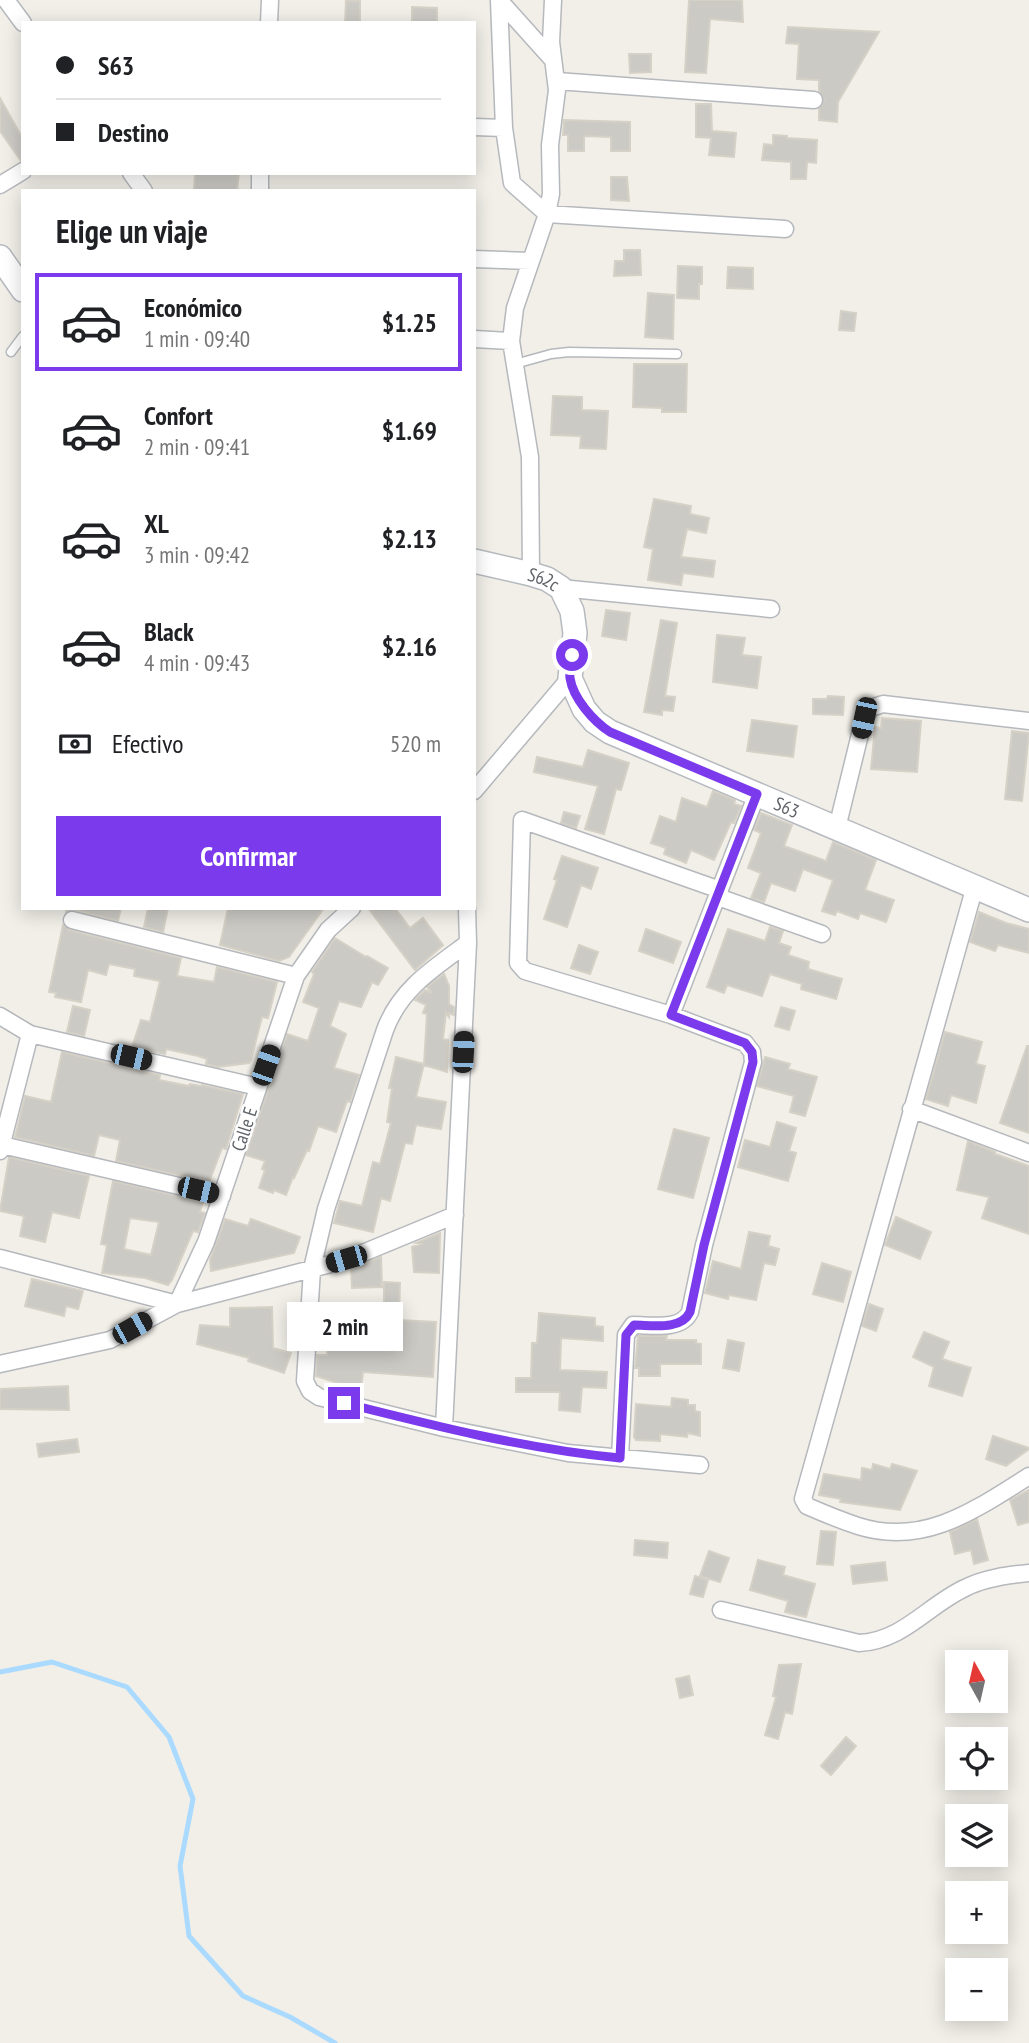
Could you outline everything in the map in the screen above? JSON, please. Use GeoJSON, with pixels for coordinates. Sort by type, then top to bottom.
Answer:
{"type":"FeatureCollection","features":[{"type":"Feature","properties":{"kind":"main road"},"geometry":{"type":"LineString","coordinates":[[0,257],[21,287]]}},
{"type":"Feature","properties":{"kind":"main road","name":"S62c"},"geometry":{"type":"LineString","coordinates":[[476,561],[531,574],[561,588],[572,611],[575,633],[570,678]]}},
{"type":"Feature","properties":{"kind":"main road","name":"S63"},"geometry":{"type":"LineString","coordinates":[[570,678],[584,709],[595,722],[610,732],[1029,910]]}},
{"type":"Feature","properties":{"kind":"street"},"geometry":{"type":"LineString","coordinates":[[6,0],[22,21]]}},
{"type":"Feature","properties":{"kind":"street"},"geometry":{"type":"LineString","coordinates":[[269,21],[270,0]]}},
{"type":"Feature","properties":{"kind":"street"},"geometry":{"type":"LineString","coordinates":[[498,0],[552,59]]}},
{"type":"Feature","properties":{"kind":"street"},"geometry":{"type":"LineString","coordinates":[[498,0],[504,128],[512,183],[547,214],[785,229]]}},
{"type":"Feature","properties":{"kind":"street"},"geometry":{"type":"LineString","coordinates":[[531,574],[530,457],[510,341],[515,308],[547,214],[551,194],[550,145],[557,105],[557,81],[552,59],[553,0]]}},
{"type":"Feature","properties":{"kind":"street"},"geometry":{"type":"LineString","coordinates":[[557,81],[814,100]]}},
{"type":"Feature","properties":{"kind":"street"},"geometry":{"type":"LineString","coordinates":[[476,127],[504,128]]}},
{"type":"Feature","properties":{"kind":"street"},"geometry":{"type":"LineString","coordinates":[[0,185],[21,172]]}},
{"type":"Feature","properties":{"kind":"street"},"geometry":{"type":"LineString","coordinates":[[476,259],[531,261]]}},
{"type":"Feature","properties":{"kind":"street"},"geometry":{"type":"LineString","coordinates":[[476,339],[510,341]]}},
{"type":"Feature","properties":{"kind":"street"},"geometry":{"type":"LineString","coordinates":[[561,588],[771,609]]}},
{"type":"Feature","properties":{"kind":"street"},"geometry":{"type":"LineString","coordinates":[[476,789],[570,678]]}},
{"type":"Feature","properties":{"kind":"street"},"geometry":{"type":"LineString","coordinates":[[836,828],[864,718],[872,708],[883,704],[1029,721]]}},
{"type":"Feature","properties":{"kind":"street"},"geometry":{"type":"LineString","coordinates":[[671,1015],[757,794]]}},
{"type":"Feature","properties":{"kind":"street"},"geometry":{"type":"LineString","coordinates":[[620,1458],[626,1335],[634,1325],[666,1325],[684,1321],[690,1312],[704,1245],[753,1062],[752,1052],[745,1043],[671,1015],[525,971],[520,967],[517,962],[522,820],[822,934]]}},
{"type":"Feature","properties":{"kind":"street"},"geometry":{"type":"LineString","coordinates":[[975,886],[803,1504],[860,1527],[920,1531],[947,1524],[1029,1476]]}},
{"type":"Feature","properties":{"kind":"street","name":"Calle E"},"geometry":{"type":"LineString","coordinates":[[177,1304],[222,1196],[296,976],[328,930],[350,910]]}},
{"type":"Feature","properties":{"kind":"street"},"geometry":{"type":"LineString","coordinates":[[444,1428],[468,943],[467,910]]}},
{"type":"Feature","properties":{"kind":"street"},"geometry":{"type":"LineString","coordinates":[[72,920],[296,976]]}},
{"type":"Feature","properties":{"kind":"street"},"geometry":{"type":"LineString","coordinates":[[468,943],[419,979],[392,1011],[326,1209],[312,1269],[306,1381],[310,1391],[319,1397],[444,1428],[568,1453],[700,1465]]}},
{"type":"Feature","properties":{"kind":"street"},"geometry":{"type":"LineString","coordinates":[[0,1016],[30,1034],[258,1087]]}},
{"type":"Feature","properties":{"kind":"street"},"geometry":{"type":"LineString","coordinates":[[30,1034],[5,1113],[1,1148],[222,1196]]}},
{"type":"Feature","properties":{"kind":"street"},"geometry":{"type":"LineString","coordinates":[[911,1109],[1029,1153]]}},
{"type":"Feature","properties":{"kind":"street"},"geometry":{"type":"LineString","coordinates":[[0,1364],[110,1340],[177,1304],[346,1259],[455,1215]]}},
{"type":"Feature","properties":{"kind":"street"},"geometry":{"type":"LineString","coordinates":[[0,1258],[177,1304]]}},
{"type":"Feature","properties":{"kind":"street"},"geometry":{"type":"LineString","coordinates":[[720,1610],[859,1643],[873,1642],[911,1625],[963,1588],[980,1581],[1029,1573]]}},
{"type":"Feature","properties":{"kind":"lane"},"geometry":{"type":"LineString","coordinates":[[11,352],[21,339]]}},
{"type":"Feature","properties":{"kind":"lane"},"geometry":{"type":"LineString","coordinates":[[515,364],[569,352],[677,354]]}},
{"type":"Feature","properties":{"kind":"building"},"geometry":{"type":"Polygon","coordinates":[[[689,0],[742,0],[743,22],[710,19],[706,73],[685,72],[689,0]]]}},
{"type":"Feature","properties":{"kind":"building"},"geometry":{"type":"Polygon","coordinates":[[[346,1],[360,1],[360,21],[345,21],[346,1]]]}},
{"type":"Feature","properties":{"kind":"building"},"geometry":{"type":"Polygon","coordinates":[[[412,7],[437,8],[437,21],[412,21],[412,7]]]}},
{"type":"Feature","properties":{"kind":"building"},"geometry":{"type":"Polygon","coordinates":[[[788,27],[879,32],[838,102],[837,122],[819,120],[819,109],[824,100],[819,91],[819,80],[797,79],[799,44],[786,43],[788,27]]]}},
{"type":"Feature","properties":{"kind":"building"},"geometry":{"type":"Polygon","coordinates":[[[629,54],[651,54],[651,72],[630,73],[629,54]]]}},
{"type":"Feature","properties":{"kind":"building"},"geometry":{"type":"Polygon","coordinates":[[[0,98],[21,135],[21,161],[0,131],[0,98]]]}},
{"type":"Feature","properties":{"kind":"building"},"geometry":{"type":"Polygon","coordinates":[[[696,104],[711,104],[712,131],[736,133],[734,157],[709,155],[711,138],[696,137],[696,104]]]}},
{"type":"Feature","properties":{"kind":"building"},"geometry":{"type":"Polygon","coordinates":[[[564,120],[630,122],[630,151],[611,151],[611,137],[584,136],[584,151],[568,151],[568,135],[563,135],[564,120]]]}},
{"type":"Feature","properties":{"kind":"building"},"geometry":{"type":"Polygon","coordinates":[[[773,135],[817,140],[816,163],[807,162],[806,179],[791,179],[791,162],[762,160],[764,144],[773,145],[773,135]]]}},
{"type":"Feature","properties":{"kind":"building"},"geometry":{"type":"Polygon","coordinates":[[[195,175],[239,175],[237,189],[194,189],[195,175]]]}},
{"type":"Feature","properties":{"kind":"building"},"geometry":{"type":"Polygon","coordinates":[[[611,177],[627,177],[629,201],[611,200],[611,177]]]}},
{"type":"Feature","properties":{"kind":"building"},"geometry":{"type":"Polygon","coordinates":[[[624,250],[640,250],[641,275],[614,276],[615,261],[624,261],[624,250]]]}},
{"type":"Feature","properties":{"kind":"building"},"geometry":{"type":"Polygon","coordinates":[[[678,266],[702,267],[699,299],[677,298],[678,266]]]}},
{"type":"Feature","properties":{"kind":"building"},"geometry":{"type":"Polygon","coordinates":[[[728,267],[753,268],[753,289],[727,288],[728,267]]]}},
{"type":"Feature","properties":{"kind":"building"},"geometry":{"type":"Polygon","coordinates":[[[648,293],[674,295],[673,339],[645,337],[648,293]]]}},
{"type":"Feature","properties":{"kind":"building"},"geometry":{"type":"Polygon","coordinates":[[[841,311],[856,313],[854,331],[839,330],[841,311]]]}},
{"type":"Feature","properties":{"kind":"building"},"geometry":{"type":"Polygon","coordinates":[[[634,364],[687,364],[686,412],[662,412],[662,408],[633,407],[634,364]]]}},
{"type":"Feature","properties":{"kind":"building"},"geometry":{"type":"Polygon","coordinates":[[[553,396],[582,397],[582,410],[608,411],[606,449],[580,448],[581,436],[551,435],[553,396]]]}},
{"type":"Feature","properties":{"kind":"building"},"geometry":{"type":"Polygon","coordinates":[[[654,499],[691,506],[690,514],[709,518],[706,533],[687,529],[681,557],[715,561],[713,577],[683,573],[681,585],[648,580],[653,549],[644,547],[654,499]]]}},
{"type":"Feature","properties":{"kind":"building"},"geometry":{"type":"Polygon","coordinates":[[[606,610],[630,613],[626,640],[602,636],[606,610]]]}},
{"type":"Feature","properties":{"kind":"building"},"geometry":{"type":"Polygon","coordinates":[[[661,620],[677,623],[665,696],[675,697],[673,711],[662,710],[662,715],[644,712],[661,620]]]}},
{"type":"Feature","properties":{"kind":"building"},"geometry":{"type":"Polygon","coordinates":[[[717,635],[745,638],[742,655],[761,657],[757,688],[713,682],[717,635]]]}},
{"type":"Feature","properties":{"kind":"building"},"geometry":{"type":"Polygon","coordinates":[[[828,696],[844,697],[843,715],[813,714],[813,699],[827,699],[828,696]]]}},
{"type":"Feature","properties":{"kind":"building"},"geometry":{"type":"Polygon","coordinates":[[[882,718],[921,721],[917,772],[871,769],[875,727],[881,728],[882,718]]]}},
{"type":"Feature","properties":{"kind":"building"},"geometry":{"type":"Polygon","coordinates":[[[752,720],[797,726],[793,757],[747,751],[752,720]]]}},
{"type":"Feature","properties":{"kind":"building"},"geometry":{"type":"Polygon","coordinates":[[[1012,731],[1029,733],[1022,801],[1005,799],[1012,731]]]}},
{"type":"Feature","properties":{"kind":"building"},"geometry":{"type":"Polygon","coordinates":[[[588,750],[629,763],[621,790],[616,789],[604,834],[585,829],[598,786],[534,772],[537,757],[583,767],[588,750]]]}},
{"type":"Feature","properties":{"kind":"building"},"geometry":{"type":"Polygon","coordinates":[[[713,791],[735,800],[734,804],[741,806],[714,860],[691,850],[686,863],[664,854],[666,848],[651,843],[660,816],[676,822],[682,798],[707,807],[713,791]]]}},
{"type":"Feature","properties":{"kind":"building"},"geometry":{"type":"Polygon","coordinates":[[[564,812],[580,816],[576,828],[561,823],[564,812]]]}},
{"type":"Feature","properties":{"kind":"building"},"geometry":{"type":"Polygon","coordinates":[[[761,813],[792,825],[784,846],[826,861],[833,842],[876,860],[865,890],[894,900],[886,922],[860,913],[858,919],[837,911],[835,915],[822,911],[833,880],[803,869],[795,891],[771,883],[764,902],[751,898],[761,873],[748,868],[761,833],[754,830],[761,813]]]}},
{"type":"Feature","properties":{"kind":"building"},"geometry":{"type":"Polygon","coordinates":[[[562,856],[598,868],[591,889],[581,885],[567,927],[544,919],[562,856]]]}},
{"type":"Feature","properties":{"kind":"building"},"geometry":{"type":"Polygon","coordinates":[[[75,910],[121,910],[118,921],[75,910]]]}},
{"type":"Feature","properties":{"kind":"building"},"geometry":{"type":"Polygon","coordinates":[[[148,910],[168,910],[163,932],[144,927],[148,910]]]}},
{"type":"Feature","properties":{"kind":"building"},"geometry":{"type":"Polygon","coordinates":[[[228,910],[323,910],[289,957],[279,961],[220,945],[228,910]]]}},
{"type":"Feature","properties":{"kind":"building"},"geometry":{"type":"Polygon","coordinates":[[[370,910],[396,910],[410,928],[423,918],[443,945],[415,970],[370,910]]]}},
{"type":"Feature","properties":{"kind":"building"},"geometry":{"type":"Polygon","coordinates":[[[979,912],[1029,929],[1029,953],[998,945],[995,951],[970,942],[979,912]]]}},
{"type":"Feature","properties":{"kind":"building"},"geometry":{"type":"Polygon","coordinates":[[[63,925],[69,930],[181,958],[177,976],[214,982],[217,967],[277,982],[268,1018],[262,1017],[249,1063],[218,1067],[206,1064],[207,1059],[198,1056],[166,1049],[165,1054],[132,1047],[141,1020],[150,1022],[160,981],[134,976],[135,969],[109,964],[106,975],[88,970],[81,1002],[55,997],[56,993],[49,992],[63,925]]]}},
{"type":"Feature","properties":{"kind":"building"},"geometry":{"type":"Polygon","coordinates":[[[770,927],[783,931],[779,943],[791,947],[788,955],[809,962],[808,969],[842,979],[836,999],[801,989],[802,984],[770,974],[762,996],[727,985],[724,993],[707,987],[728,929],[765,941],[770,927]]]}},
{"type":"Feature","properties":{"kind":"building"},"geometry":{"type":"Polygon","coordinates":[[[646,929],[681,942],[673,963],[639,951],[646,929]]]}},
{"type":"Feature","properties":{"kind":"building"},"geometry":{"type":"Polygon","coordinates":[[[335,938],[388,968],[378,985],[372,982],[361,1007],[339,1001],[330,1026],[346,1034],[334,1068],[359,1075],[350,1102],[347,1101],[336,1132],[318,1126],[309,1151],[307,1150],[286,1195],[274,1190],[273,1193],[259,1188],[265,1161],[246,1155],[287,1034],[308,1041],[319,1008],[303,1002],[314,974],[312,972],[335,938]]]}},
{"type":"Feature","properties":{"kind":"building"},"geometry":{"type":"Polygon","coordinates":[[[579,945],[598,952],[590,974],[571,968],[579,945]]]}},
{"type":"Feature","properties":{"kind":"building"},"geometry":{"type":"Polygon","coordinates":[[[444,974],[449,986],[449,1004],[454,1007],[454,1015],[449,1013],[449,1017],[446,1013],[443,1039],[448,1040],[447,1072],[424,1065],[427,1014],[423,1013],[426,1005],[415,1000],[425,990],[432,993],[427,987],[444,974]]]}},
{"type":"Feature","properties":{"kind":"building"},"geometry":{"type":"Polygon","coordinates":[[[73,1006],[90,1010],[84,1036],[67,1032],[73,1006]]]}},
{"type":"Feature","properties":{"kind":"building"},"geometry":{"type":"Polygon","coordinates":[[[781,1007],[795,1011],[789,1030],[775,1026],[781,1007]]]}},
{"type":"Feature","properties":{"kind":"building"},"geometry":{"type":"Polygon","coordinates":[[[945,1032],[982,1042],[976,1064],[985,1066],[976,1103],[951,1095],[948,1106],[926,1099],[945,1032]]]}},
{"type":"Feature","properties":{"kind":"building"},"geometry":{"type":"Polygon","coordinates":[[[1029,1046],[1029,1133],[1000,1123],[1029,1046]]]}},
{"type":"Feature","properties":{"kind":"building"},"geometry":{"type":"Polygon","coordinates":[[[62,1052],[160,1075],[159,1080],[189,1086],[202,1085],[243,1094],[226,1149],[222,1148],[209,1182],[116,1161],[120,1140],[99,1135],[94,1156],[15,1137],[25,1096],[51,1102],[62,1052]]]}},
{"type":"Feature","properties":{"kind":"building"},"geometry":{"type":"Polygon","coordinates":[[[396,1057],[424,1064],[416,1097],[446,1102],[441,1129],[416,1125],[412,1144],[405,1143],[390,1201],[381,1198],[373,1232],[334,1223],[340,1201],[362,1206],[373,1162],[380,1164],[391,1123],[387,1122],[392,1088],[389,1088],[396,1057]]]}},
{"type":"Feature","properties":{"kind":"building"},"geometry":{"type":"Polygon","coordinates":[[[765,1057],[790,1064],[788,1069],[817,1077],[805,1116],[790,1112],[794,1096],[757,1086],[765,1057]]]}},
{"type":"Feature","properties":{"kind":"building"},"geometry":{"type":"Polygon","coordinates":[[[777,1122],[796,1128],[789,1151],[796,1153],[788,1181],[738,1167],[745,1140],[770,1147],[777,1122]]]}},
{"type":"Feature","properties":{"kind":"building"},"geometry":{"type":"Polygon","coordinates":[[[674,1129],[709,1138],[693,1198],[658,1189],[674,1129]]]}},
{"type":"Feature","properties":{"kind":"building"},"geometry":{"type":"Polygon","coordinates":[[[968,1141],[1029,1166],[1029,1234],[982,1218],[989,1197],[957,1190],[968,1141]]]}},
{"type":"Feature","properties":{"kind":"building"},"geometry":{"type":"Polygon","coordinates":[[[9,1157],[89,1176],[79,1218],[52,1212],[45,1242],[20,1236],[24,1216],[0,1211],[9,1157]]]}},
{"type":"Feature","properties":{"kind":"building"},"geometry":{"type":"Polygon","coordinates":[[[113,1181],[203,1202],[200,1212],[205,1213],[198,1232],[193,1231],[168,1285],[145,1278],[102,1273],[107,1245],[101,1244],[113,1181]],[[130,1218],[124,1249],[151,1255],[159,1222],[130,1218]]]}},
{"type":"Feature","properties":{"kind":"building"},"geometry":{"type":"Polygon","coordinates":[[[896,1217],[931,1232],[920,1259],[885,1245],[896,1217]]]}},
{"type":"Feature","properties":{"kind":"building"},"geometry":{"type":"Polygon","coordinates":[[[225,1219],[248,1226],[251,1219],[300,1237],[294,1253],[211,1271],[210,1260],[225,1219]]]}},
{"type":"Feature","properties":{"kind":"building"},"geometry":{"type":"Polygon","coordinates":[[[749,1232],[770,1236],[768,1246],[779,1249],[775,1265],[764,1263],[756,1300],[729,1295],[728,1299],[705,1293],[713,1261],[741,1269],[749,1232]]]}},
{"type":"Feature","properties":{"kind":"building"},"geometry":{"type":"Polygon","coordinates":[[[440,1233],[439,1273],[414,1272],[412,1247],[440,1233]]]}},
{"type":"Feature","properties":{"kind":"building"},"geometry":{"type":"Polygon","coordinates":[[[381,1257],[382,1287],[352,1288],[351,1269],[381,1257]]]}},
{"type":"Feature","properties":{"kind":"building"},"geometry":{"type":"Polygon","coordinates":[[[822,1263],[851,1272],[843,1302],[813,1294],[822,1263]]]}},
{"type":"Feature","properties":{"kind":"building"},"geometry":{"type":"Polygon","coordinates":[[[32,1279],[83,1291],[78,1309],[66,1306],[64,1316],[25,1306],[32,1279]]]}},
{"type":"Feature","properties":{"kind":"building"},"geometry":{"type":"Polygon","coordinates":[[[384,1282],[400,1283],[399,1320],[436,1322],[433,1377],[363,1372],[361,1391],[316,1376],[317,1355],[327,1355],[329,1326],[319,1320],[320,1313],[384,1314],[384,1282]]]}},
{"type":"Feature","properties":{"kind":"building"},"geometry":{"type":"Polygon","coordinates":[[[869,1304],[883,1309],[876,1331],[862,1326],[869,1304]]]}},
{"type":"Feature","properties":{"kind":"building"},"geometry":{"type":"Polygon","coordinates":[[[272,1307],[273,1348],[291,1353],[284,1373],[248,1361],[249,1358],[197,1344],[200,1325],[230,1327],[230,1308],[272,1307]]]}},
{"type":"Feature","properties":{"kind":"building"},"geometry":{"type":"Polygon","coordinates":[[[539,1313],[595,1318],[595,1326],[603,1327],[603,1341],[561,1338],[560,1370],[607,1372],[606,1388],[582,1387],[580,1412],[559,1410],[560,1392],[516,1392],[516,1378],[531,1378],[532,1343],[537,1343],[539,1313]]]}},
{"type":"Feature","properties":{"kind":"building"},"geometry":{"type":"Polygon","coordinates":[[[924,1332],[949,1342],[942,1359],[971,1368],[962,1396],[929,1386],[934,1367],[913,1357],[924,1332]]]}},
{"type":"Feature","properties":{"kind":"building"},"geometry":{"type":"Polygon","coordinates":[[[638,1336],[696,1340],[696,1343],[701,1344],[701,1364],[660,1364],[660,1376],[639,1376],[639,1368],[635,1368],[638,1336]]]}},
{"type":"Feature","properties":{"kind":"building"},"geometry":{"type":"Polygon","coordinates":[[[728,1340],[744,1343],[739,1371],[723,1368],[728,1340]]]}},
{"type":"Feature","properties":{"kind":"building"},"geometry":{"type":"Polygon","coordinates":[[[68,1386],[69,1410],[0,1409],[0,1389],[68,1386]]]}},
{"type":"Feature","properties":{"kind":"building"},"geometry":{"type":"Polygon","coordinates":[[[672,1398],[688,1400],[688,1405],[695,1405],[695,1411],[700,1412],[700,1436],[688,1433],[687,1437],[660,1434],[660,1441],[636,1440],[636,1404],[671,1407],[672,1398]]]}},
{"type":"Feature","properties":{"kind":"building"},"geometry":{"type":"Polygon","coordinates":[[[993,1436],[1029,1449],[1006,1466],[986,1459],[993,1436]]]}},
{"type":"Feature","properties":{"kind":"building"},"geometry":{"type":"Polygon","coordinates":[[[77,1439],[79,1452],[39,1457],[37,1444],[77,1439]]]}},
{"type":"Feature","properties":{"kind":"building"},"geometry":{"type":"Polygon","coordinates":[[[873,1464],[890,1469],[892,1464],[917,1471],[900,1510],[840,1502],[841,1499],[819,1495],[824,1474],[861,1480],[862,1468],[872,1470],[873,1464]]]}},
{"type":"Feature","properties":{"kind":"building"},"geometry":{"type":"Polygon","coordinates":[[[1029,1490],[1029,1522],[1018,1525],[1010,1500],[1029,1490]]]}},
{"type":"Feature","properties":{"kind":"building"},"geometry":{"type":"Polygon","coordinates":[[[977,1519],[988,1560],[974,1564],[971,1550],[955,1554],[950,1532],[977,1519]]]}},
{"type":"Feature","properties":{"kind":"building"},"geometry":{"type":"Polygon","coordinates":[[[821,1531],[836,1532],[833,1565],[817,1564],[821,1531]]]}},
{"type":"Feature","properties":{"kind":"building"},"geometry":{"type":"Polygon","coordinates":[[[635,1540],[668,1543],[667,1558],[634,1555],[635,1540]]]}},
{"type":"Feature","properties":{"kind":"building"},"geometry":{"type":"Polygon","coordinates":[[[709,1551],[729,1558],[720,1582],[700,1576],[709,1551]]]}},
{"type":"Feature","properties":{"kind":"building"},"geometry":{"type":"Polygon","coordinates":[[[758,1560],[785,1567],[783,1575],[815,1584],[806,1617],[785,1612],[788,1601],[750,1590],[758,1560]]]}},
{"type":"Feature","properties":{"kind":"building"},"geometry":{"type":"Polygon","coordinates":[[[885,1562],[887,1580],[853,1584],[851,1566],[885,1562]]]}},
{"type":"Feature","properties":{"kind":"building"},"geometry":{"type":"Polygon","coordinates":[[[695,1576],[708,1580],[703,1597],[690,1594],[695,1576]]]}},
{"type":"Feature","properties":{"kind":"building"},"geometry":{"type":"Polygon","coordinates":[[[801,1664],[792,1714],[785,1712],[778,1739],[765,1735],[776,1697],[773,1696],[779,1665],[801,1664]]]}},
{"type":"Feature","properties":{"kind":"building"},"geometry":{"type":"Polygon","coordinates":[[[689,1676],[693,1695],[680,1698],[676,1679],[689,1676]]]}},
{"type":"Feature","properties":{"kind":"building"},"geometry":{"type":"Polygon","coordinates":[[[846,1737],[856,1746],[831,1775],[821,1766],[846,1737]]]}},
{"type":"Feature","properties":{"kind":"waterway"},"geometry":{"type":"LineString","coordinates":[[0,1672],[52,1662],[127,1687],[169,1737],[193,1799],[180,1866],[189,1936],[243,1996],[290,2017],[335,2043]]}},
{"type":"Feature","properties":{"kind":"route"},"geometry":{"type":"LineString","coordinates":[[344,1403],[444,1428],[568,1453],[620,1458],[626,1335],[634,1325],[666,1325],[684,1321],[690,1312],[704,1245],[753,1062],[752,1052],[745,1043],[671,1015],[757,794],[610,732],[595,722],[584,709],[570,678],[572,655]]}}]}
